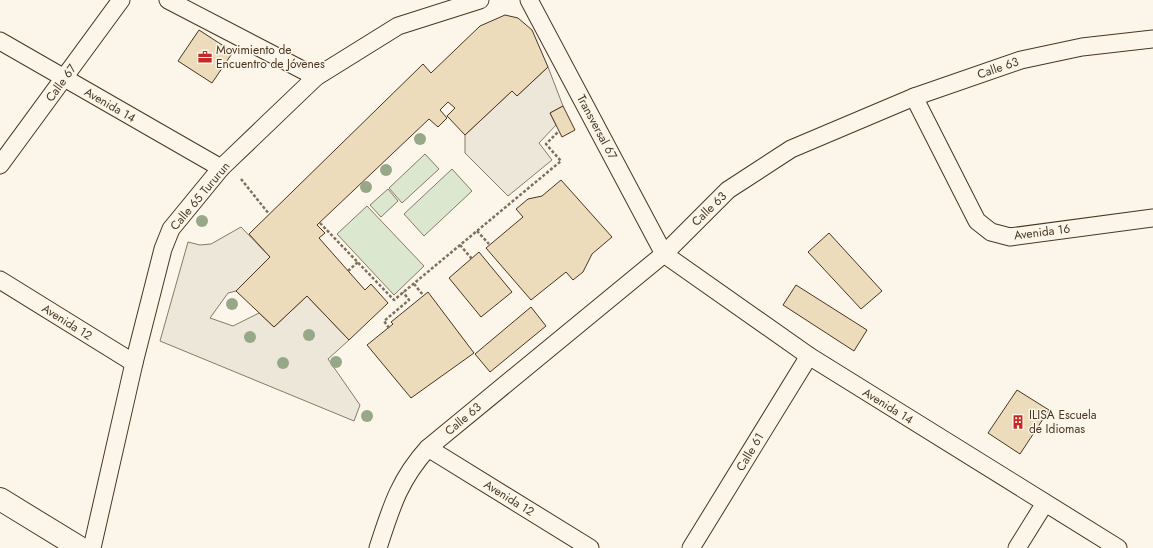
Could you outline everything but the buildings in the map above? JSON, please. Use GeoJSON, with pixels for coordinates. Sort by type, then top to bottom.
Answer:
{"type":"FeatureCollection","features":[{"type":"Feature","properties":{"kind":"street","name":"Calle 67"},"geometry":{"type":"LineString","coordinates":[[0,165],[121,0]]}},
{"type":"Feature","properties":{"kind":"street"},"geometry":{"type":"LineString","coordinates":[[168,0],[316,77]]}},
{"type":"Feature","properties":{"kind":"street","name":"Calle 65 Tururun"},"geometry":{"type":"LineString","coordinates":[[92,548],[134,363],[163,248],[171,229],[221,168],[316,77],[398,26],[480,0]]}},
{"type":"Feature","properties":{"kind":"street","name":"Transversal 67"},"geometry":{"type":"LineString","coordinates":[[530,0],[664,254]]}},
{"type":"Feature","properties":{"kind":"street","name":"Calle 63"},"geometry":{"type":"LineString","coordinates":[[378,548],[395,497],[413,464],[428,448],[664,254],[728,190],[791,149],[914,97],[1021,60],[1082,47],[1153,39]]}},
{"type":"Feature","properties":{"kind":"street","name":"Avenida 14"},"geometry":{"type":"LineString","coordinates":[[0,41],[221,168]]}},
{"type":"Feature","properties":{"kind":"street","name":"Avenida 16"},"geometry":{"type":"LineString","coordinates":[[914,97],[977,221],[991,232],[1010,237],[1153,218]]}},
{"type":"Feature","properties":{"kind":"street","name":"Avenida 14"},"geometry":{"type":"LineString","coordinates":[[664,254],[809,356],[1118,548]]}},
{"type":"Feature","properties":{"kind":"street","name":"Avenida 12"},"geometry":{"type":"LineString","coordinates":[[0,280],[134,363]]}},
{"type":"Feature","properties":{"kind":"street","name":"Calle 61"},"geometry":{"type":"LineString","coordinates":[[691,548],[809,356]]}},
{"type":"Feature","properties":{"kind":"street","name":"Avenida 12"},"geometry":{"type":"LineString","coordinates":[[428,448],[590,548]]}},
{"type":"Feature","properties":{"kind":"street"},"geometry":{"type":"LineString","coordinates":[[0,499],[80,548]]}},
{"type":"Feature","properties":{"kind":"street"},"geometry":{"type":"LineString","coordinates":[[1017,548],[1045,503]]}},
{"type":"Feature","properties":{"kind":"path"},"geometry":{"type":"LineString","coordinates":[[320,223],[394,300],[561,161],[546,144],[559,131]]}},
{"type":"Feature","properties":{"kind":"path"},"geometry":{"type":"LineString","coordinates":[[241,179],[270,214]]}},
{"type":"Feature","properties":{"kind":"path"},"geometry":{"type":"LineString","coordinates":[[477,231],[489,244]]}},
{"type":"Feature","properties":{"kind":"path"},"geometry":{"type":"LineString","coordinates":[[460,245],[472,259]]}},
{"type":"Feature","properties":{"kind":"path"},"geometry":{"type":"LineString","coordinates":[[348,271],[358,262]]}},
{"type":"Feature","properties":{"kind":"path"},"geometry":{"type":"LineString","coordinates":[[414,284],[423,295]]}},
{"type":"Feature","properties":{"kind":"path"},"geometry":{"type":"LineString","coordinates":[[389,328],[384,321],[410,300],[404,292]]}},
{"type":"Feature","properties":{"kind":"green space"},"geometry":{"type":"Polygon","coordinates":[[[425,154],[439,169],[402,203],[389,188],[425,154]]]}},
{"type":"Feature","properties":{"kind":"green space"},"geometry":{"type":"Polygon","coordinates":[[[452,169],[472,191],[424,236],[404,214],[452,169]]]}},
{"type":"Feature","properties":{"kind":"green space"},"geometry":{"type":"Polygon","coordinates":[[[388,189],[398,201],[381,217],[370,205],[388,189]]]}},
{"type":"Feature","properties":{"kind":"green space"},"geometry":{"type":"Polygon","coordinates":[[[367,206],[424,266],[394,295],[337,234],[367,206]]]}},
{"type":"Feature","properties":{"kind":"shaded area"},"geometry":{"type":"Polygon","coordinates":[[[548,67],[563,106],[550,113],[556,125],[539,143],[552,160],[508,196],[465,153],[465,135],[512,91],[517,96],[548,67]]]}},
{"type":"Feature","properties":{"kind":"shaded area"},"geometry":{"type":"Polygon","coordinates":[[[241,227],[270,257],[236,291],[228,293],[210,318],[233,326],[259,313],[274,327],[307,296],[349,340],[328,359],[360,405],[354,421],[160,341],[188,242],[200,245],[211,244],[241,227]]]}},
{"type":"Feature","properties":{"kind":"place","name":"Movimiento de Encuentro de Jóvenes"},"geometry":{"type":"Point","coordinates":[205,57]}},
{"type":"Feature","properties":{"kind":"place","name":"ILISA Escuela de Idiomas"},"geometry":{"type":"Point","coordinates":[1018,422]}}]}
